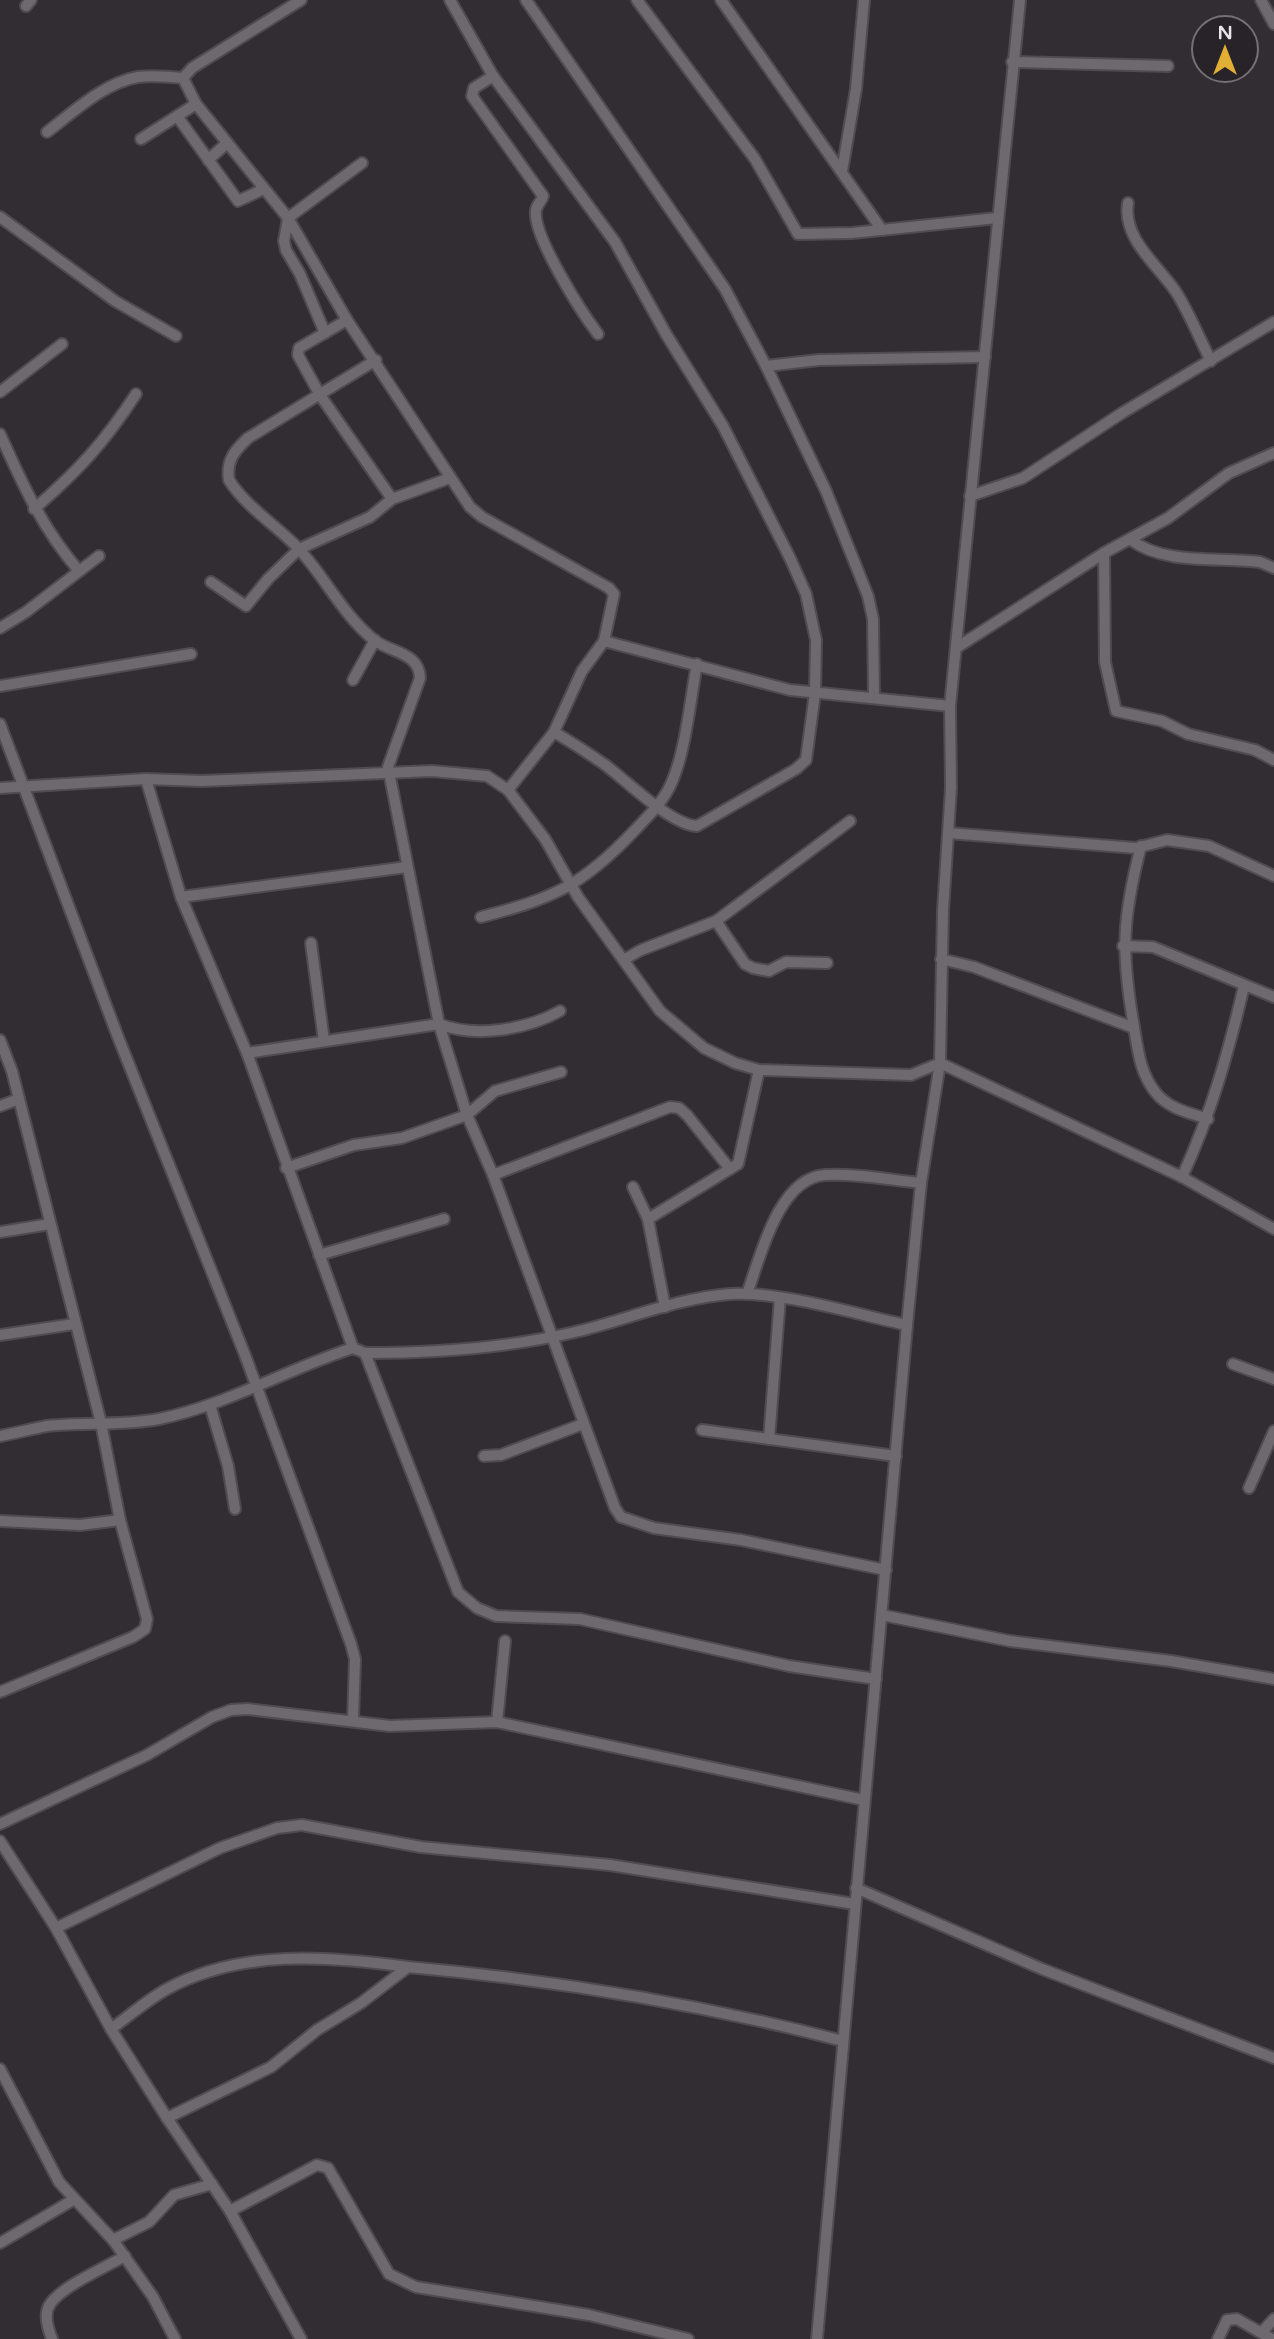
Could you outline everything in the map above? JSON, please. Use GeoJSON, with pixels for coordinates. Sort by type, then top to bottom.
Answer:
{"type":"FeatureCollection","features":[{"type":"Feature","properties":{"kind":"street"},"geometry":{"type":"LineString","coordinates":[[47,132],[86,103],[127,80],[142,77],[183,78],[208,58],[301,0]]}},
{"type":"Feature","properties":{"kind":"street"},"geometry":{"type":"LineString","coordinates":[[450,0],[493,76],[615,242],[755,488],[806,594],[816,640],[815,693],[806,760],[802,765],[697,826],[688,826],[554,732]]}},
{"type":"Feature","properties":{"kind":"street"},"geometry":{"type":"LineString","coordinates":[[526,0],[725,289],[766,366],[826,491],[867,596],[873,620],[874,697]]}},
{"type":"Feature","properties":{"kind":"street"},"geometry":{"type":"LineString","coordinates":[[637,0],[755,159],[798,234],[882,230],[997,218]]}},
{"type":"Feature","properties":{"kind":"street"},"geometry":{"type":"LineString","coordinates":[[721,0],[882,230]]}},
{"type":"Feature","properties":{"kind":"street"},"geometry":{"type":"LineString","coordinates":[[842,172],[856,89],[864,0]]}},
{"type":"Feature","properties":{"kind":"street"},"geometry":{"type":"LineString","coordinates":[[817,2339],[907,1325],[921,1183],[940,1063],[950,706],[1020,0]]}},
{"type":"Feature","properties":{"kind":"street"},"geometry":{"type":"LineString","coordinates":[[1261,0],[1274,24]]}},
{"type":"Feature","properties":{"kind":"street"},"geometry":{"type":"LineString","coordinates":[[1012,62],[1168,66]]}},
{"type":"Feature","properties":{"kind":"street"},"geometry":{"type":"LineString","coordinates":[[493,76],[474,88],[472,96],[543,196],[537,205],[536,219],[565,287],[598,334]]}},
{"type":"Feature","properties":{"kind":"street"},"geometry":{"type":"LineString","coordinates":[[183,78],[195,104],[288,218],[347,320],[376,360],[470,507],[482,517],[609,588],[614,594],[604,641],[582,671],[554,732],[508,790]]}},
{"type":"Feature","properties":{"kind":"street"},"geometry":{"type":"LineString","coordinates":[[141,139],[195,104]]}},
{"type":"Feature","properties":{"kind":"street"},"geometry":{"type":"LineString","coordinates":[[177,116],[240,203],[264,189]]}},
{"type":"Feature","properties":{"kind":"street"},"geometry":{"type":"LineString","coordinates":[[193,140],[211,124]]}},
{"type":"Feature","properties":{"kind":"street"},"geometry":{"type":"LineString","coordinates":[[208,160],[227,143]]}},
{"type":"Feature","properties":{"kind":"street"},"geometry":{"type":"LineString","coordinates":[[325,333],[284,241],[288,218],[362,163]]}},
{"type":"Feature","properties":{"kind":"street"},"geometry":{"type":"LineString","coordinates":[[1128,203],[1127,217],[1139,245],[1174,290],[1211,361]]}},
{"type":"Feature","properties":{"kind":"street"},"geometry":{"type":"LineString","coordinates":[[0,217],[116,301],[176,337]]}},
{"type":"Feature","properties":{"kind":"street"},"geometry":{"type":"LineString","coordinates":[[300,274],[314,265]]}},
{"type":"Feature","properties":{"kind":"street"},"geometry":{"type":"LineString","coordinates":[[347,320],[299,348],[298,355],[320,395],[393,499]]}},
{"type":"Feature","properties":{"kind":"street"},"geometry":{"type":"LineString","coordinates":[[970,496],[1023,478],[1274,322]]}},
{"type":"Feature","properties":{"kind":"street"},"geometry":{"type":"LineString","coordinates":[[0,392],[62,344]]}},
{"type":"Feature","properties":{"kind":"street"},"geometry":{"type":"LineString","coordinates":[[766,366],[819,360],[985,357]]}},
{"type":"Feature","properties":{"kind":"street"},"geometry":{"type":"LineString","coordinates":[[376,360],[248,438],[236,449],[227,467],[234,488],[299,549],[354,622],[375,640],[412,658],[420,668],[420,678],[389,762],[388,772],[439,1024],[467,1115],[493,1175],[583,1424],[621,1517],[654,1528],[741,1540],[886,1570]]}},
{"type":"Feature","properties":{"kind":"street"},"geometry":{"type":"LineString","coordinates":[[34,509],[85,464],[105,441],[136,394]]}},
{"type":"Feature","properties":{"kind":"street"},"geometry":{"type":"LineString","coordinates":[[0,434],[34,509],[52,539],[79,570]]}},
{"type":"Feature","properties":{"kind":"street"},"geometry":{"type":"LineString","coordinates":[[956,648],[1104,553],[1168,518],[1229,473],[1274,453]]}},
{"type":"Feature","properties":{"kind":"street"},"geometry":{"type":"LineString","coordinates":[[211,582],[246,607],[268,579],[299,549],[370,517],[393,499],[450,478]]}},
{"type":"Feature","properties":{"kind":"street"},"geometry":{"type":"LineString","coordinates":[[1131,540],[1142,548],[1164,554],[1260,562],[1274,568]]}},
{"type":"Feature","properties":{"kind":"street"},"geometry":{"type":"LineString","coordinates":[[1104,553],[1105,662],[1116,711],[1162,721],[1188,734],[1255,750],[1274,760]]}},
{"type":"Feature","properties":{"kind":"street"},"geometry":{"type":"LineString","coordinates":[[0,628],[26,612],[99,556]]}},
{"type":"Feature","properties":{"kind":"street"},"geometry":{"type":"LineString","coordinates":[[353,680],[375,640]]}},
{"type":"Feature","properties":{"kind":"street"},"geometry":{"type":"LineString","coordinates":[[604,641],[790,690],[950,706]]}},
{"type":"Feature","properties":{"kind":"street"},"geometry":{"type":"LineString","coordinates":[[0,686],[191,654]]}},
{"type":"Feature","properties":{"kind":"street"},"geometry":{"type":"LineString","coordinates":[[481,917],[535,903],[572,886],[613,852],[658,805],[676,769],[697,664]]}},
{"type":"Feature","properties":{"kind":"street"},"geometry":{"type":"LineString","coordinates":[[0,724],[257,1387],[351,1644],[355,1659],[353,1720]]}},
{"type":"Feature","properties":{"kind":"street"},"geometry":{"type":"LineString","coordinates":[[0,788],[146,779],[202,781],[388,772],[432,771],[487,776],[508,790],[545,839],[572,886],[660,1011],[686,1035],[735,1063],[759,1070],[911,1074],[940,1063],[1182,1178],[1274,1229]]}},
{"type":"Feature","properties":{"kind":"street"},"geometry":{"type":"LineString","coordinates":[[146,779],[181,897],[247,1053],[286,1168],[353,1348]]}},
{"type":"Feature","properties":{"kind":"street"},"geometry":{"type":"LineString","coordinates":[[625,959],[641,950],[716,921],[850,821]]}},
{"type":"Feature","properties":{"kind":"street"},"geometry":{"type":"LineString","coordinates":[[948,833],[1026,841],[1141,846],[1167,840],[1209,846],[1274,876]]}},
{"type":"Feature","properties":{"kind":"street"},"geometry":{"type":"LineString","coordinates":[[1141,846],[1124,919],[1123,946],[1127,996],[1144,1074],[1156,1093],[1174,1108],[1208,1119]]}},
{"type":"Feature","properties":{"kind":"street"},"geometry":{"type":"LineString","coordinates":[[181,897],[407,867]]}},
{"type":"Feature","properties":{"kind":"street"},"geometry":{"type":"LineString","coordinates":[[716,921],[745,964],[753,968],[769,971],[786,962],[827,963]]}},
{"type":"Feature","properties":{"kind":"street"},"geometry":{"type":"LineString","coordinates":[[311,943],[324,1041]]}},
{"type":"Feature","properties":{"kind":"street"},"geometry":{"type":"LineString","coordinates":[[1123,946],[1153,947],[1274,997]]}},
{"type":"Feature","properties":{"kind":"street"},"geometry":{"type":"LineString","coordinates":[[942,959],[974,967],[1134,1028]]}},
{"type":"Feature","properties":{"kind":"street"},"geometry":{"type":"LineString","coordinates":[[1182,1178],[1208,1119],[1244,986]]}},
{"type":"Feature","properties":{"kind":"street"},"geometry":{"type":"LineString","coordinates":[[247,1053],[439,1024],[464,1030],[510,1028],[537,1022],[560,1011]]}},
{"type":"Feature","properties":{"kind":"street"},"geometry":{"type":"LineString","coordinates":[[0,1040],[19,1099],[101,1423],[120,1520],[147,1619],[145,1629],[0,1692]]}},
{"type":"Feature","properties":{"kind":"street"},"geometry":{"type":"LineString","coordinates":[[648,1219],[738,1164],[743,1153],[759,1070]]}},
{"type":"Feature","properties":{"kind":"street"},"geometry":{"type":"LineString","coordinates":[[286,1168],[354,1145],[402,1138],[467,1115],[495,1091],[561,1072]]}},
{"type":"Feature","properties":{"kind":"street"},"geometry":{"type":"LineString","coordinates":[[0,1106],[19,1099]]}},
{"type":"Feature","properties":{"kind":"street"},"geometry":{"type":"LineString","coordinates":[[493,1175],[670,1107],[679,1108],[687,1115],[730,1169]]}},
{"type":"Feature","properties":{"kind":"street"},"geometry":{"type":"LineString","coordinates":[[747,1294],[782,1207],[793,1190],[809,1179],[831,1175],[921,1183]]}},
{"type":"Feature","properties":{"kind":"street"},"geometry":{"type":"LineString","coordinates":[[633,1187],[648,1219],[665,1307]]}},
{"type":"Feature","properties":{"kind":"street"},"geometry":{"type":"LineString","coordinates":[[319,1255],[444,1219]]}},
{"type":"Feature","properties":{"kind":"street"},"geometry":{"type":"LineString","coordinates":[[0,1233],[50,1224]]}},
{"type":"Feature","properties":{"kind":"street"},"geometry":{"type":"LineString","coordinates":[[0,1436],[47,1426],[159,1419],[210,1405],[257,1387],[268,1379],[306,1363],[353,1348],[365,1353],[416,1353],[551,1338],[665,1307],[728,1294],[780,1298],[907,1325]]}},
{"type":"Feature","properties":{"kind":"street"},"geometry":{"type":"LineString","coordinates":[[769,1438],[780,1298]]}},
{"type":"Feature","properties":{"kind":"street"},"geometry":{"type":"LineString","coordinates":[[0,1335],[74,1324]]}},
{"type":"Feature","properties":{"kind":"street"},"geometry":{"type":"LineString","coordinates":[[365,1353],[458,1592],[477,1608],[496,1616],[580,1619],[789,1666],[876,1679]]}},
{"type":"Feature","properties":{"kind":"street"},"geometry":{"type":"LineString","coordinates":[[1233,1364],[1274,1379]]}},
{"type":"Feature","properties":{"kind":"street"},"geometry":{"type":"LineString","coordinates":[[210,1405],[228,1466],[235,1509]]}},
{"type":"Feature","properties":{"kind":"street"},"geometry":{"type":"LineString","coordinates":[[484,1456],[501,1455],[583,1424]]}},
{"type":"Feature","properties":{"kind":"street"},"geometry":{"type":"LineString","coordinates":[[702,1430],[896,1457]]}},
{"type":"Feature","properties":{"kind":"street"},"geometry":{"type":"LineString","coordinates":[[1249,1489],[1274,1431]]}},
{"type":"Feature","properties":{"kind":"street"},"geometry":{"type":"LineString","coordinates":[[0,1521],[80,1525],[120,1520]]}},
{"type":"Feature","properties":{"kind":"street"},"geometry":{"type":"LineString","coordinates":[[882,1615],[1010,1641],[1116,1654],[1274,1679]]}},
{"type":"Feature","properties":{"kind":"street"},"geometry":{"type":"LineString","coordinates":[[497,1722],[505,1641]]}},
{"type":"Feature","properties":{"kind":"street"},"geometry":{"type":"LineString","coordinates":[[0,1824],[147,1755],[212,1717],[232,1710],[268,1710],[325,1720],[353,1720],[390,1726],[497,1722],[864,1800]]}},
{"type":"Feature","properties":{"kind":"street"},"geometry":{"type":"LineString","coordinates":[[56,1928],[220,1848],[277,1828],[302,1825],[421,1847],[610,1865],[855,1904]]}},
{"type":"Feature","properties":{"kind":"street"},"geometry":{"type":"LineString","coordinates":[[0,1841],[56,1928],[111,2029],[230,2211],[302,2339]]}},
{"type":"Feature","properties":{"kind":"street"},"geometry":{"type":"LineString","coordinates":[[856,1888],[1042,1969],[1274,2058]]}},
{"type":"Feature","properties":{"kind":"street"},"geometry":{"type":"LineString","coordinates":[[111,2029],[165,1990],[218,1968],[250,1962],[345,1959],[639,1995],[754,2018],[842,2041]]}},
{"type":"Feature","properties":{"kind":"street"},"geometry":{"type":"LineString","coordinates":[[167,2118],[271,2067],[317,2030],[361,2003],[408,1967]]}},
{"type":"Feature","properties":{"kind":"street"},"geometry":{"type":"LineString","coordinates":[[0,2069],[59,2182],[113,2239],[153,2297],[175,2339]]}},
{"type":"Feature","properties":{"kind":"street"},"geometry":{"type":"LineString","coordinates":[[230,2211],[317,2165],[328,2168],[389,2274],[416,2287],[589,2315],[688,2339]]}},
{"type":"Feature","properties":{"kind":"street"},"geometry":{"type":"LineString","coordinates":[[113,2239],[149,2222],[174,2195],[212,2184]]}},
{"type":"Feature","properties":{"kind":"street"},"geometry":{"type":"LineString","coordinates":[[0,2243],[74,2200]]}},
{"type":"Feature","properties":{"kind":"street"},"geometry":{"type":"LineString","coordinates":[[52,2339],[48,2329],[47,2309],[55,2297],[125,2256]]}},
{"type":"Feature","properties":{"kind":"street"},"geometry":{"type":"LineString","coordinates":[[1218,2339],[1227,2320],[1237,2319],[1272,2339]]}},
{"type":"Feature","properties":{"kind":"street"},"geometry":{"type":"LineString","coordinates":[[1262,2332],[1274,2319]]}}]}
